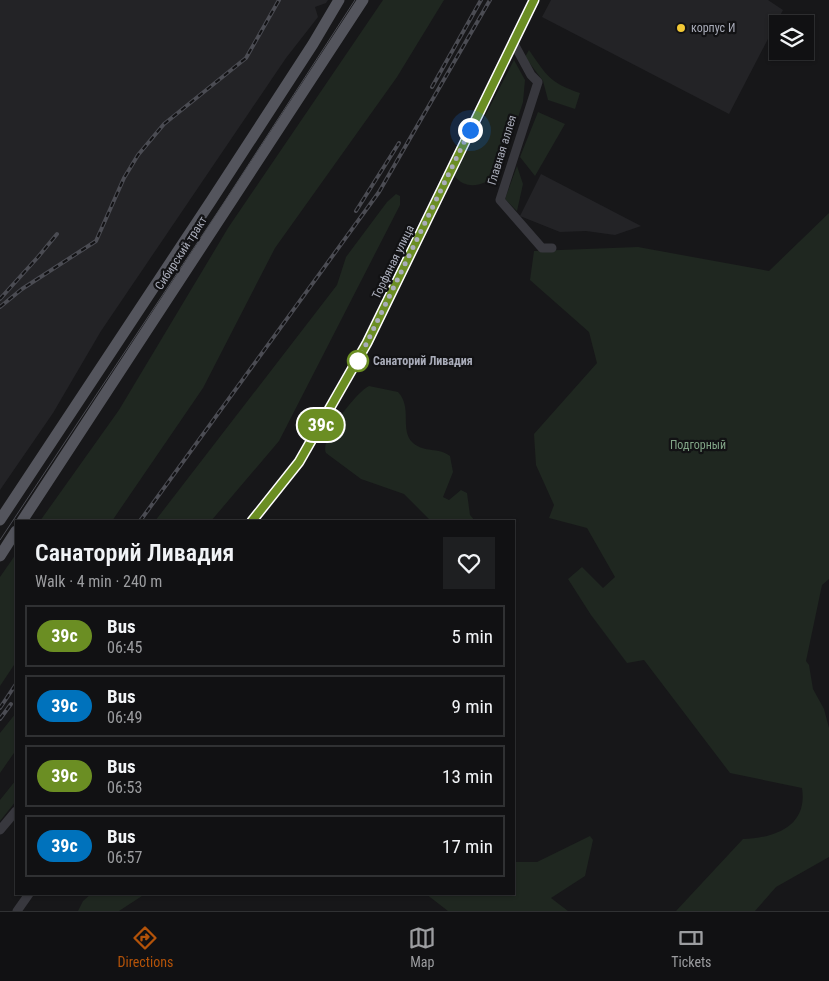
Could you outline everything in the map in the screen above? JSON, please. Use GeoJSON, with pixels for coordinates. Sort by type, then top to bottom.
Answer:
{"type":"FeatureCollection","features":[{"type":"Feature","properties":{"kind":"main road","name":"Сибирский тракт"},"geometry":{"type":"LineString","coordinates":[[0,520],[314,44],[339,0]]}},
{"type":"Feature","properties":{"kind":"main road","name":"Сибирский тракт"},"geometry":{"type":"LineString","coordinates":[[23,520],[325,61],[363,0]]}},
{"type":"Feature","properties":{"kind":"main road"},"geometry":{"type":"LineString","coordinates":[[0,556],[15,533]]}},
{"type":"Feature","properties":{"kind":"street","name":"Торфяная улица"},"geometry":{"type":"LineString","coordinates":[[253,520],[299,462],[367,343],[534,0]]}},
{"type":"Feature","properties":{"kind":"street","name":"Главная аллея"},"geometry":{"type":"LineString","coordinates":[[513,42],[530,75],[538,82],[500,200],[542,248],[552,248]]}},
{"type":"Feature","properties":{"kind":"street"},"geometry":{"type":"LineString","coordinates":[[0,830],[15,812]]}},
{"type":"Feature","properties":{"kind":"street"},"geometry":{"type":"LineString","coordinates":[[18,911],[28,895]]}},
{"type":"Feature","properties":{"kind":"shaded area"},"geometry":{"type":"Polygon","coordinates":[[[0,0],[328,0],[326,3],[315,7],[318,17],[286,58],[101,331],[53,413],[0,490],[0,0]]]}},
{"type":"Feature","properties":{"kind":"shaded area"},"geometry":{"type":"Polygon","coordinates":[[[551,0],[768,0],[783,10],[780,15],[769,15],[769,37],[729,114],[542,17],[551,0]]]}},
{"type":"Feature","properties":{"kind":"shaded area"},"geometry":{"type":"Polygon","coordinates":[[[541,174],[641,226],[615,235],[586,231],[560,232],[520,216],[541,174]]]}},
{"type":"Feature","properties":{"kind":"green space"},"geometry":{"type":"Polygon","coordinates":[[[383,0],[444,0],[397,77],[275,248],[203,388],[113,520],[41,520],[119,410],[228,228],[383,0]]]}},
{"type":"Feature","properties":{"kind":"green space"},"geometry":{"type":"Polygon","coordinates":[[[529,50],[550,78],[562,86],[580,93],[575,109],[548,100],[543,81],[525,57],[529,50]]]}},
{"type":"Feature","properties":{"kind":"green space"},"geometry":{"type":"Polygon","coordinates":[[[514,60],[525,80],[523,102],[499,176],[481,184],[465,184],[454,176],[514,60]]]}},
{"type":"Feature","properties":{"kind":"green space"},"geometry":{"type":"Polygon","coordinates":[[[538,112],[565,124],[535,176],[520,157],[538,112]]]}},
{"type":"Feature","properties":{"kind":"green space"},"geometry":{"type":"Polygon","coordinates":[[[517,166],[523,184],[517,211],[505,199],[517,166]]]}},
{"type":"Feature","properties":{"kind":"green space"},"geometry":{"type":"Polygon","coordinates":[[[396,194],[400,196],[400,205],[279,441],[212,520],[156,520],[337,285],[346,257],[387,202],[396,194]]]}},
{"type":"Feature","properties":{"kind":"green space","name":"Подгорный"},"geometry":{"type":"Polygon","coordinates":[[[829,213],[829,579],[822,585],[806,661],[809,665],[813,689],[824,709],[829,728],[829,857],[776,887],[755,911],[676,911],[743,839],[767,836],[787,827],[794,821],[800,812],[802,788],[730,773],[644,660],[627,663],[591,615],[568,579],[582,567],[603,588],[615,577],[587,528],[549,518],[554,505],[536,465],[534,434],[597,363],[589,332],[530,280],[534,251],[638,247],[769,271],[829,213]]]}},
{"type":"Feature","properties":{"kind":"green space"},"geometry":{"type":"Polygon","coordinates":[[[369,386],[398,392],[405,405],[407,432],[413,443],[422,448],[445,453],[450,456],[453,472],[443,497],[449,500],[461,490],[467,493],[470,515],[474,520],[430,520],[404,494],[361,479],[326,453],[325,447],[333,428],[348,406],[369,386]]]}},
{"type":"Feature","properties":{"kind":"green space"},"geometry":{"type":"Polygon","coordinates":[[[15,555],[15,664],[0,686],[0,577],[15,555]]]}},
{"type":"Feature","properties":{"kind":"green space"},"geometry":{"type":"Polygon","coordinates":[[[15,714],[15,751],[0,773],[0,733],[15,714]]]}},
{"type":"Feature","properties":{"kind":"green space"},"geometry":{"type":"Polygon","coordinates":[[[15,781],[15,802],[0,821],[0,800],[15,781]]]}},
{"type":"Feature","properties":{"kind":"green space"},"geometry":{"type":"Polygon","coordinates":[[[590,836],[593,840],[585,876],[551,898],[568,911],[448,911],[427,895],[515,895],[515,862],[537,862],[590,836]]]}},
{"type":"Feature","properties":{"kind":"green space"},"geometry":{"type":"Polygon","coordinates":[[[90,895],[143,895],[119,911],[78,911],[83,901],[90,895]]]}},
{"type":"Feature","properties":{"kind":"tram line"},"geometry":{"type":"LineString","coordinates":[[0,540],[223,204],[355,0]]}},
{"type":"Feature","properties":{"kind":"railway"},"geometry":{"type":"LineString","coordinates":[[0,307],[22,289],[96,241],[124,178],[138,155],[164,124],[246,58],[279,0]]}},
{"type":"Feature","properties":{"kind":"railway"},"geometry":{"type":"LineString","coordinates":[[432,87],[481,0]]}},
{"type":"Feature","properties":{"kind":"railway"},"geometry":{"type":"LineString","coordinates":[[141,520],[379,192],[490,0]]}},
{"type":"Feature","properties":{"kind":"railway"},"geometry":{"type":"LineString","coordinates":[[356,211],[399,143]]}},
{"type":"Feature","properties":{"kind":"railway"},"geometry":{"type":"LineString","coordinates":[[0,299],[57,234]]}},
{"type":"Feature","properties":{"kind":"railway"},"geometry":{"type":"LineString","coordinates":[[0,708],[15,686]]}},
{"type":"Feature","properties":{"kind":"railway"},"geometry":{"type":"LineString","coordinates":[[0,719],[11,704]]}},
{"type":"Feature","properties":{"kind":"bus line","name":"39c"},"geometry":{"type":"LineString","coordinates":[[253,520],[299,462],[367,343],[534,0]]}},
{"type":"Feature","properties":{"kind":"place","name":"корпус И"},"geometry":{"type":"Point","coordinates":[681,28]}},
{"type":"Feature","properties":{"kind":"place","name":"Санаторий Ливадия"},"geometry":{"type":"Point","coordinates":[358,361]}},
{"type":"Feature","properties":{"kind":"route"},"geometry":{"type":"LineString","coordinates":[[358,361],[470,130]]}}]}
